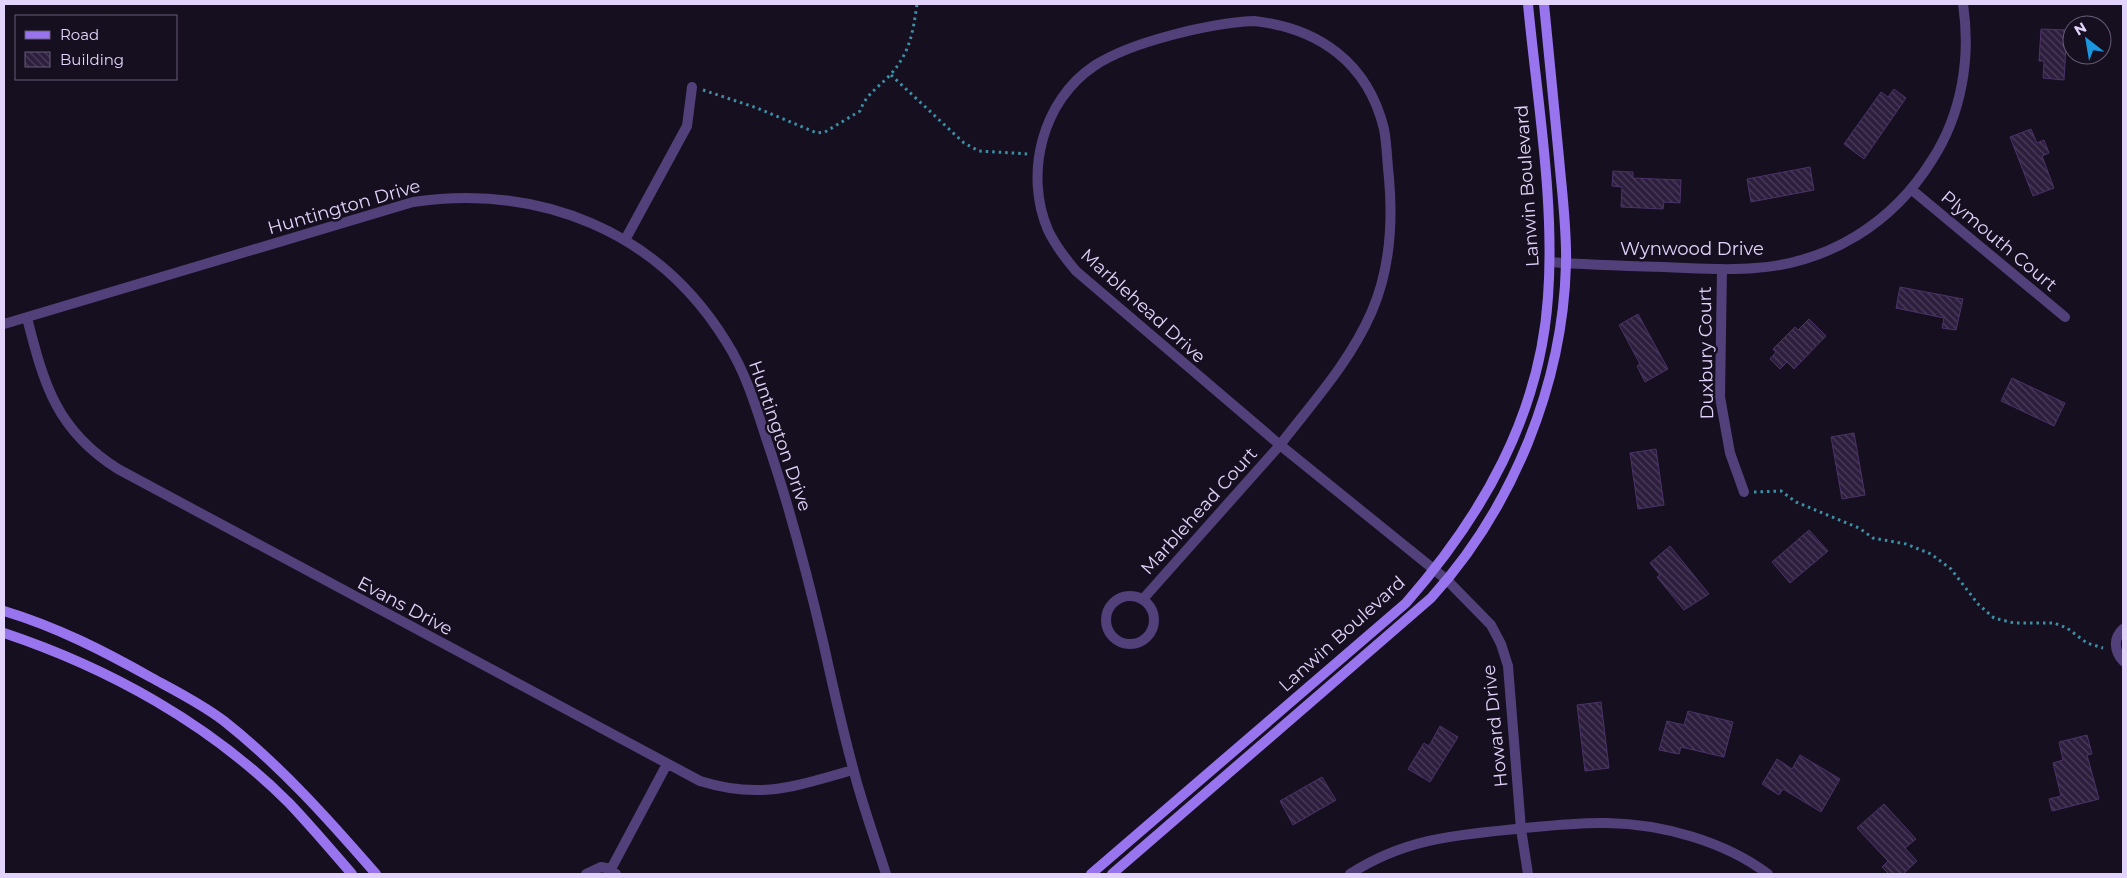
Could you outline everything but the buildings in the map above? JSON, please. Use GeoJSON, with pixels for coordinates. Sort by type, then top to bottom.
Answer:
{"type":"FeatureCollection","features":[{"type":"Feature","properties":{"kind":"street","name":"Lanwin Boulevard"},"geometry":{"type":"LineString","coordinates":[[1091,874],[1406,603],[1460,536],[1497,477],[1524,414],[1540,353],[1548,300],[1550,262],[1549,221],[1528,4]]}},
{"type":"Feature","properties":{"kind":"street","name":"Lanwin Boulevard"},"geometry":{"type":"LineString","coordinates":[[1112,874],[1410,618],[1447,580],[1471,547],[1507,488],[1529,440],[1546,389],[1558,341],[1566,263],[1565,223],[1544,4]]}},
{"type":"Feature","properties":{"kind":"street","name":"Wynwood Drive"},"geometry":{"type":"LineString","coordinates":[[1550,262],[1722,269],[1763,267],[1815,256],[1845,243],[1872,227],[1912,190],[1939,150],[1952,120],[1961,89],[1966,56],[1966,25],[1963,4]]}},
{"type":"Feature","properties":{"kind":"street","name":"Marblehead Drive"},"geometry":{"type":"LineString","coordinates":[[1280,445],[1347,358],[1358,340],[1382,283],[1390,245],[1392,212],[1384,130],[1377,107],[1367,86],[1337,52],[1318,38],[1294,28],[1254,21],[1230,22],[1132,47],[1114,54],[1092,67],[1073,85],[1052,114],[1039,154],[1037,184],[1041,208],[1048,230],[1061,253],[1071,265],[1280,445],[1435,569]]}},
{"type":"Feature","properties":{"kind":"street"},"geometry":{"type":"LineString","coordinates":[[625,240],[687,126],[692,87]]}},
{"type":"Feature","properties":{"kind":"street","name":"Plymouth Court"},"geometry":{"type":"LineString","coordinates":[[1912,190],[2065,317]]}},
{"type":"Feature","properties":{"kind":"street","name":"Huntington Drive"},"geometry":{"type":"LineString","coordinates":[[4,324],[413,202],[444,198],[499,199],[553,209],[592,223],[625,240],[655,261],[676,279],[707,313],[728,343],[744,376],[787,499],[853,770],[886,874]]}},
{"type":"Feature","properties":{"kind":"street","name":"Duxbury Court"},"geometry":{"type":"LineString","coordinates":[[1722,269],[1720,397],[1730,453],[1744,492]]}},
{"type":"Feature","properties":{"kind":"street","name":"Evans Drive"},"geometry":{"type":"LineString","coordinates":[[27,318],[42,376],[53,401],[74,431],[107,462],[700,781],[724,788],[744,791],[766,791],[791,787],[853,770]]}},
{"type":"Feature","properties":{"kind":"street","name":"Marblehead Court"},"geometry":{"type":"LineString","coordinates":[[1143,599],[1280,445]]}},
{"type":"Feature","properties":{"kind":"street","name":"Howard Drive"},"geometry":{"type":"LineString","coordinates":[[1435,569],[1491,626],[1501,644],[1508,666],[1521,829],[1528,874]]}},
{"type":"Feature","properties":{"kind":"street","name":"Marblehead Court"},"geometry":{"type":"LineString","coordinates":[[1135,596],[1143,599],[1151,608],[1154,616],[1153,628],[1149,635],[1140,642],[1131,644],[1116,639],[1106,623],[1110,606],[1124,597],[1135,596]]}},
{"type":"Feature","properties":{"kind":"street"},"geometry":{"type":"LineString","coordinates":[[4,611],[31,619],[86,641],[175,690],[223,720],[302,790],[376,874]]}},
{"type":"Feature","properties":{"kind":"street"},"geometry":{"type":"LineString","coordinates":[[2123,629],[2116,641],[2116,648],[2123,661]]}},
{"type":"Feature","properties":{"kind":"street"},"geometry":{"type":"LineString","coordinates":[[4,633],[118,680],[165,706],[209,736],[249,767],[288,803],[352,874]]}},
{"type":"Feature","properties":{"kind":"street"},"geometry":{"type":"LineString","coordinates":[[586,874],[601,867],[613,872],[667,764]]}},
{"type":"Feature","properties":{"kind":"street"},"geometry":{"type":"LineString","coordinates":[[1350,874],[1391,852],[1420,842],[1450,835],[1599,823],[1638,825],[1673,831],[1739,856],[1768,874]]}},
{"type":"Feature","properties":{"kind":"path"},"geometry":{"type":"LineString","coordinates":[[692,87],[757,108],[817,133],[825,132],[860,111],[865,98],[891,74],[911,43],[917,4]]}},
{"type":"Feature","properties":{"kind":"path"},"geometry":{"type":"LineString","coordinates":[[891,74],[964,143],[979,150],[1039,154]]}},
{"type":"Feature","properties":{"kind":"path"},"geometry":{"type":"LineString","coordinates":[[1744,492],[1782,491],[1796,502],[1859,528],[1873,538],[1906,544],[1931,554],[1951,569],[1978,604],[1994,618],[2014,623],[2054,623],[2067,628],[2087,643],[2102,648],[2116,648]]}}]}
